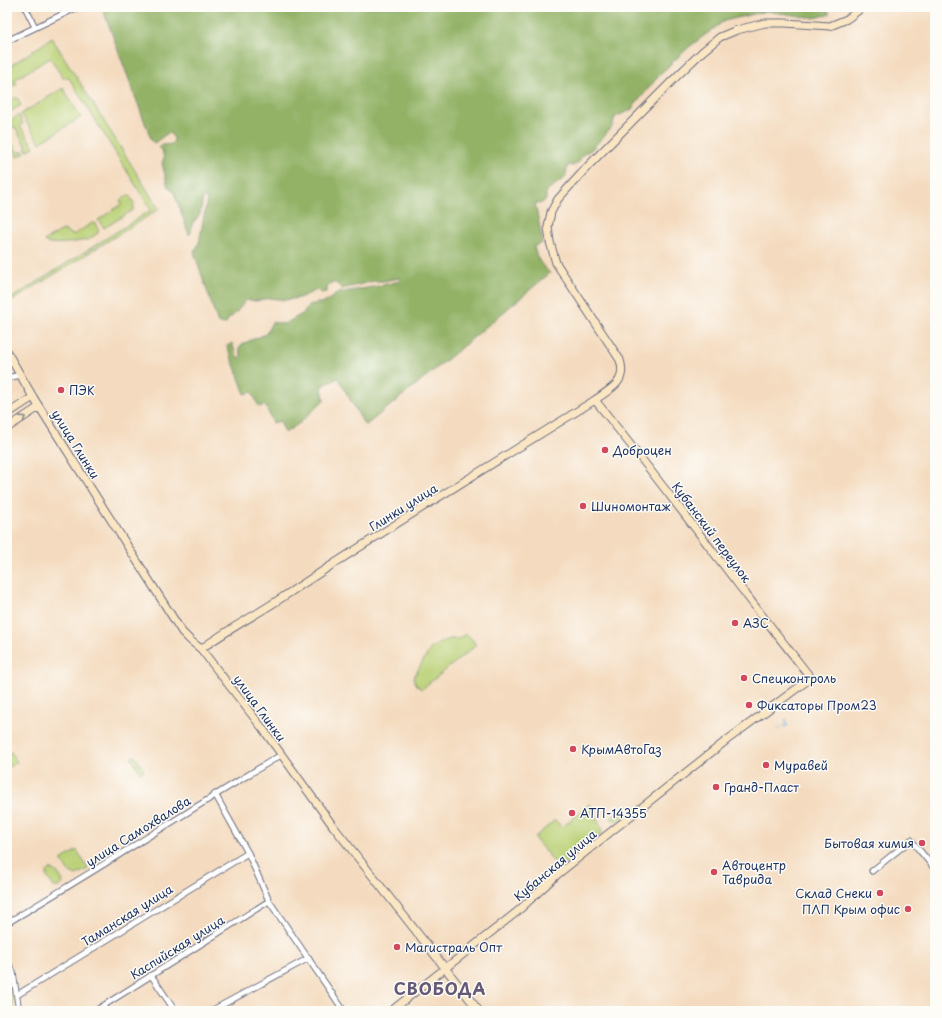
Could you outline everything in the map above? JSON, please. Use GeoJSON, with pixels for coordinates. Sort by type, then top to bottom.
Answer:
{"type":"FeatureCollection","features":[{"type":"Feature","properties":{"kind":"main road","name":"Глинки улица"},"geometry":{"type":"LineString","coordinates":[[201,649],[339,559],[617,385],[622,373],[620,360],[556,263],[549,234],[549,219],[558,199],[589,165],[702,51],[720,37],[737,30],[765,23],[785,22],[830,26],[848,20],[863,7]]}},
{"type":"Feature","properties":{"kind":"main road","name":"улица Глинки"},"geometry":{"type":"LineString","coordinates":[[7,352],[39,408],[179,627],[191,641],[201,649],[333,826],[479,1011]]}},
{"type":"Feature","properties":{"kind":"main road"},"geometry":{"type":"LineString","coordinates":[[7,414],[33,397]]}},
{"type":"Feature","properties":{"kind":"main road","name":"Кубанский переулок"},"geometry":{"type":"LineString","coordinates":[[595,400],[648,466],[739,587],[811,678]]}},
{"type":"Feature","properties":{"kind":"main road","name":"улица Глинки"},"geometry":{"type":"LineString","coordinates":[[7,428],[39,408]]}},
{"type":"Feature","properties":{"kind":"main road","name":"Кубанская улица"},"geometry":{"type":"LineString","coordinates":[[391,1011],[518,911],[558,874],[613,830],[727,740],[811,678]]}},
{"type":"Feature","properties":{"kind":"street"},"geometry":{"type":"LineString","coordinates":[[25,7],[35,28]]}},
{"type":"Feature","properties":{"kind":"street"},"geometry":{"type":"LineString","coordinates":[[7,41],[78,7]]}},
{"type":"Feature","properties":{"kind":"street"},"geometry":{"type":"LineString","coordinates":[[7,376],[20,375]]}},
{"type":"Feature","properties":{"kind":"street","name":"улица Самохвалова"},"geometry":{"type":"LineString","coordinates":[[7,923],[215,794],[281,755]]}},
{"type":"Feature","properties":{"kind":"street"},"geometry":{"type":"LineString","coordinates":[[215,794],[248,853],[269,901],[344,1011]]}},
{"type":"Feature","properties":{"kind":"street"},"geometry":{"type":"LineString","coordinates":[[872,871],[911,840],[935,869]]}},
{"type":"Feature","properties":{"kind":"street","name":"Таманская улица"},"geometry":{"type":"LineString","coordinates":[[17,995],[248,853]]}},
{"type":"Feature","properties":{"kind":"street","name":"Каспийская улица"},"geometry":{"type":"LineString","coordinates":[[95,1011],[269,901]]}},
{"type":"Feature","properties":{"kind":"street"},"geometry":{"type":"LineString","coordinates":[[211,1011],[309,958]]}},
{"type":"Feature","properties":{"kind":"street"},"geometry":{"type":"LineString","coordinates":[[7,961],[13,972],[19,1011]]}},
{"type":"Feature","properties":{"kind":"street"},"geometry":{"type":"LineString","coordinates":[[151,975],[176,1011]]}},
{"type":"Feature","properties":{"kind":"green space"},"geometry":{"type":"Polygon","coordinates":[[[102,7],[828,7],[827,9],[830,14],[815,18],[766,11],[724,21],[689,47],[660,74],[631,110],[615,117],[612,127],[591,150],[583,154],[578,163],[573,166],[568,165],[565,178],[546,191],[546,200],[540,204],[535,203],[542,243],[534,246],[539,261],[550,273],[365,426],[338,378],[322,386],[324,400],[301,422],[285,433],[280,421],[273,423],[265,405],[259,407],[252,392],[245,394],[227,346],[232,343],[237,357],[240,358],[241,355],[239,348],[242,344],[266,334],[272,322],[284,324],[304,313],[309,305],[324,303],[338,293],[400,281],[400,278],[374,281],[342,289],[333,282],[328,285],[326,292],[321,293],[317,290],[299,298],[285,300],[269,298],[256,301],[247,300],[228,319],[226,324],[218,323],[194,252],[199,243],[207,199],[203,198],[200,214],[192,224],[191,233],[189,235],[174,193],[168,187],[162,163],[164,158],[159,147],[162,145],[173,144],[174,138],[170,133],[154,143],[151,139],[102,7]]]}},
{"type":"Feature","properties":{"kind":"green space"},"geometry":{"type":"Polygon","coordinates":[[[52,38],[159,209],[7,304],[7,301],[151,210],[69,78],[63,78],[50,58],[14,80],[17,84],[13,86],[11,83],[7,85],[7,68],[52,38]]]}},
{"type":"Feature","properties":{"kind":"green space"},"geometry":{"type":"Polygon","coordinates":[[[63,88],[81,117],[40,143],[21,114],[63,88]]]}},
{"type":"Feature","properties":{"kind":"green space"},"geometry":{"type":"Polygon","coordinates":[[[17,97],[21,105],[7,114],[7,102],[17,97]]]}},
{"type":"Feature","properties":{"kind":"green space"},"geometry":{"type":"Polygon","coordinates":[[[19,115],[23,124],[20,126],[34,147],[27,151],[25,149],[27,148],[15,127],[12,128],[10,121],[19,115]]]}},
{"type":"Feature","properties":{"kind":"green space"},"geometry":{"type":"Polygon","coordinates":[[[7,135],[18,153],[23,151],[25,153],[17,157],[7,141],[7,135]]]}},
{"type":"Feature","properties":{"kind":"green space"},"geometry":{"type":"Polygon","coordinates":[[[129,195],[134,203],[133,210],[104,228],[98,220],[122,204],[120,200],[129,195]]]}},
{"type":"Feature","properties":{"kind":"green space"},"geometry":{"type":"Polygon","coordinates":[[[94,222],[99,230],[98,233],[88,240],[49,244],[44,241],[64,230],[73,235],[94,222]]]}},
{"type":"Feature","properties":{"kind":"green space"},"geometry":{"type":"Polygon","coordinates":[[[467,634],[475,643],[475,646],[422,689],[418,687],[413,678],[431,648],[441,642],[450,639],[458,639],[467,634]]]}},
{"type":"Feature","properties":{"kind":"green space"},"geometry":{"type":"Polygon","coordinates":[[[11,752],[17,762],[7,768],[7,753],[11,752]]]}},
{"type":"Feature","properties":{"kind":"green space"},"geometry":{"type":"Polygon","coordinates":[[[134,755],[144,770],[141,773],[131,758],[134,755]]]}},
{"type":"Feature","properties":{"kind":"green space"},"geometry":{"type":"Polygon","coordinates":[[[590,804],[602,830],[601,835],[562,865],[554,862],[535,839],[535,837],[555,820],[562,827],[590,804]]]}},
{"type":"Feature","properties":{"kind":"green space"},"geometry":{"type":"Polygon","coordinates":[[[625,808],[627,814],[618,821],[611,819],[612,817],[625,808]]]}},
{"type":"Feature","properties":{"kind":"green space"},"geometry":{"type":"Polygon","coordinates":[[[77,850],[88,869],[76,875],[68,871],[61,860],[77,850]]]}},
{"type":"Feature","properties":{"kind":"green space"},"geometry":{"type":"Polygon","coordinates":[[[50,869],[56,871],[62,879],[63,883],[60,887],[54,887],[47,877],[47,872],[50,869]]]}},
{"type":"Feature","properties":{"kind":"green space"},"geometry":{"type":"Polygon","coordinates":[[[7,973],[9,977],[14,1011],[7,1011],[7,973]]]}},
{"type":"Feature","properties":{"kind":"waterway"},"geometry":{"type":"LineString","coordinates":[[784,726],[787,726],[786,719]]}},
{"type":"Feature","properties":{"kind":"place","name":"ПЭК"},"geometry":{"type":"Point","coordinates":[61,390]}},
{"type":"Feature","properties":{"kind":"place","name":"Доброцен"},"geometry":{"type":"Point","coordinates":[605,450]}},
{"type":"Feature","properties":{"kind":"place","name":"Шиномонтаж"},"geometry":{"type":"Point","coordinates":[583,506]}},
{"type":"Feature","properties":{"kind":"place","name":"АЗС"},"geometry":{"type":"Point","coordinates":[735,623]}},
{"type":"Feature","properties":{"kind":"place","name":"Спецконтроль"},"geometry":{"type":"Point","coordinates":[744,678]}},
{"type":"Feature","properties":{"kind":"place","name":"Фиксаторы Пром23"},"geometry":{"type":"Point","coordinates":[749,705]}},
{"type":"Feature","properties":{"kind":"place","name":"КрымАвтоГаз"},"geometry":{"type":"Point","coordinates":[573,749]}},
{"type":"Feature","properties":{"kind":"place","name":"Муравей"},"geometry":{"type":"Point","coordinates":[766,765]}},
{"type":"Feature","properties":{"kind":"place","name":"Гранд-Пласт"},"geometry":{"type":"Point","coordinates":[716,787]}},
{"type":"Feature","properties":{"kind":"place","name":"АТП-14355"},"geometry":{"type":"Point","coordinates":[572,813]}},
{"type":"Feature","properties":{"kind":"place","name":"Бытовая химия"},"geometry":{"type":"Point","coordinates":[922,843]}},
{"type":"Feature","properties":{"kind":"place","name":"Автоцентр Таврида"},"geometry":{"type":"Point","coordinates":[714,872]}},
{"type":"Feature","properties":{"kind":"place","name":"Склад Снеки"},"geometry":{"type":"Point","coordinates":[880,893]}},
{"type":"Feature","properties":{"kind":"place","name":"ПЛП Крым офис"},"geometry":{"type":"Point","coordinates":[908,909]}},
{"type":"Feature","properties":{"kind":"place","name":"Магистраль Опт"},"geometry":{"type":"Point","coordinates":[397,947]}},
{"type":"Feature","properties":{"kind":"district","name":"СВОБОДА"},"geometry":{"type":"Point","coordinates":[440,988]}}]}
